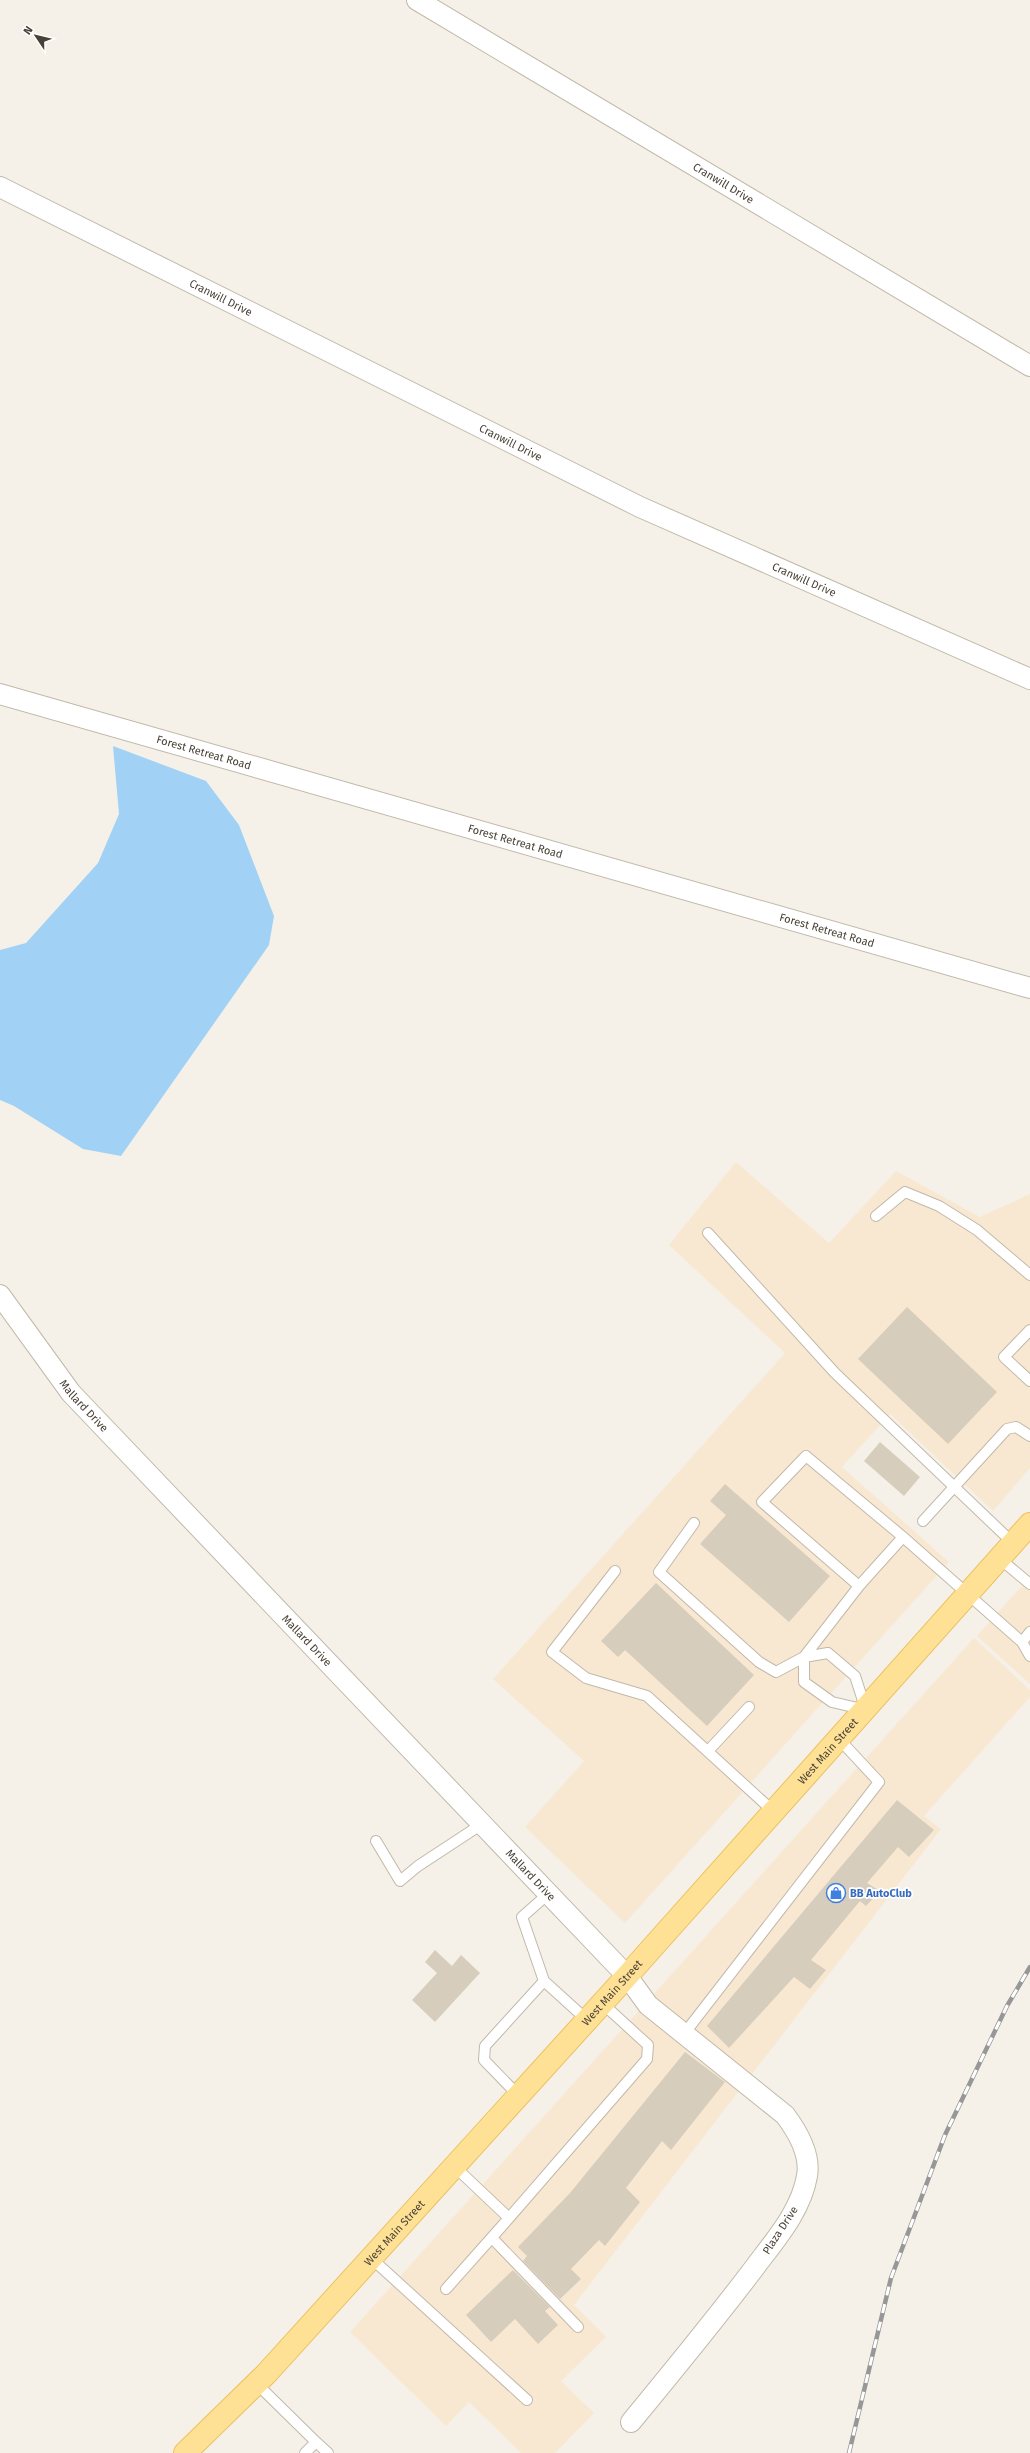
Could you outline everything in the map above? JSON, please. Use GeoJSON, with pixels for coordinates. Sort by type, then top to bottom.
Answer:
{"type":"FeatureCollection","features":[{"type":"Feature","properties":{"kind":"main road","name":"West Main Street"},"geometry":{"type":"LineString","coordinates":[[189,2452],[256,2384],[627,1976],[773,1811],[866,1710],[1030,1524]]}},
{"type":"Feature","properties":{"kind":"street","name":"Cranwill Drive"},"geometry":{"type":"LineString","coordinates":[[417,0],[1030,366]]}},
{"type":"Feature","properties":{"kind":"street","name":"Cranwill Drive"},"geometry":{"type":"LineString","coordinates":[[0,187],[640,507],[1030,679]]}},
{"type":"Feature","properties":{"kind":"street","name":"Forest Retreat Road"},"geometry":{"type":"LineString","coordinates":[[0,694],[1030,988]]}},
{"type":"Feature","properties":{"kind":"street","name":"Mallard Drive"},"geometry":{"type":"LineString","coordinates":[[0,1295],[71,1394],[627,1976]]}},
{"type":"Feature","properties":{"kind":"street","name":"Plaza Drive"},"geometry":{"type":"LineString","coordinates":[[627,1976],[648,2005],[785,2115],[799,2132],[808,2175],[800,2200],[785,2226],[720,2314],[631,2422]]}},
{"type":"Feature","properties":{"kind":"lane"},"geometry":{"type":"LineString","coordinates":[[876,1216],[905,1192],[939,1206],[977,1230],[1030,1275]]}},
{"type":"Feature","properties":{"kind":"lane"},"geometry":{"type":"LineString","coordinates":[[708,1233],[826,1363],[954,1487],[1006,1551],[1030,1584]]}},
{"type":"Feature","properties":{"kind":"lane"},"geometry":{"type":"LineString","coordinates":[[1030,1330],[1004,1357],[1030,1381]]}},
{"type":"Feature","properties":{"kind":"lane"},"geometry":{"type":"LineString","coordinates":[[923,1521],[1007,1429],[1016,1427],[1030,1436]]}},
{"type":"Feature","properties":{"kind":"lane"},"geometry":{"type":"LineString","coordinates":[[859,1586],[762,1502],[806,1456],[903,1537],[966,1595],[1022,1642],[1030,1656]]}},
{"type":"Feature","properties":{"kind":"lane"},"geometry":{"type":"LineString","coordinates":[[694,1523],[659,1572],[758,1662],[776,1672],[804,1657],[828,1653],[855,1676],[866,1710]]}},
{"type":"Feature","properties":{"kind":"lane"},"geometry":{"type":"LineString","coordinates":[[866,1710],[832,1702],[804,1682],[804,1657],[859,1586],[903,1537]]}},
{"type":"Feature","properties":{"kind":"lane"},"geometry":{"type":"LineString","coordinates":[[615,1571],[552,1652],[586,1678],[647,1696],[773,1811]]}},
{"type":"Feature","properties":{"kind":"lane"},"geometry":{"type":"LineString","coordinates":[[1022,1642],[1030,1632]]}},
{"type":"Feature","properties":{"kind":"lane"},"geometry":{"type":"LineString","coordinates":[[708,1751],[750,1707]]}},
{"type":"Feature","properties":{"kind":"lane"},"geometry":{"type":"LineString","coordinates":[[684,2034],[879,1782],[839,1740]]}},
{"type":"Feature","properties":{"kind":"lane"},"geometry":{"type":"LineString","coordinates":[[376,1841],[400,1881],[418,1866],[482,1824]]}},
{"type":"Feature","properties":{"kind":"lane"},"geometry":{"type":"LineString","coordinates":[[548,1894],[522,1917],[544,1981],[587,2020]]}},
{"type":"Feature","properties":{"kind":"lane"},"geometry":{"type":"LineString","coordinates":[[518,2095],[484,2060],[485,2046],[544,1981]]}},
{"type":"Feature","properties":{"kind":"lane"},"geometry":{"type":"LineString","coordinates":[[446,2289],[510,2218],[648,2059],[648,2045],[602,2003]]}},
{"type":"Feature","properties":{"kind":"lane"},"geometry":{"type":"LineString","coordinates":[[454,2166],[510,2218]]}},
{"type":"Feature","properties":{"kind":"lane"},"geometry":{"type":"LineString","coordinates":[[492,2238],[578,2327]]}},
{"type":"Feature","properties":{"kind":"lane"},"geometry":{"type":"LineString","coordinates":[[371,2258],[527,2400]]}},
{"type":"Feature","properties":{"kind":"lane"},"geometry":{"type":"LineString","coordinates":[[256,2384],[328,2453]]}},
{"type":"Feature","properties":{"kind":"lane"},"geometry":{"type":"LineString","coordinates":[[305,2453],[316,2442]]}},
{"type":"Feature","properties":{"kind":"shaded area"},"geometry":{"type":"Polygon","coordinates":[[[736,1162],[829,1243],[896,1171],[980,1217],[1030,1194],[1030,1468],[993,1511],[890,1414],[842,1467],[949,1562],[625,1923],[525,1827],[584,1761],[493,1679],[785,1353],[669,1245],[736,1162]]]}},
{"type":"Feature","properties":{"kind":"shaded area"},"geometry":{"type":"Polygon","coordinates":[[[1030,1577],[1030,1684],[977,1636],[1030,1577]]]}},
{"type":"Feature","properties":{"kind":"shaded area"},"geometry":{"type":"Polygon","coordinates":[[[974,1638],[1030,1690],[1030,1697],[924,1816],[941,1829],[574,2305],[606,2337],[561,2381],[594,2413],[555,2453],[521,2453],[469,2402],[446,2426],[350,2332],[974,1638]]]}},
{"type":"Feature","properties":{"kind":"water"},"geometry":{"type":"Polygon","coordinates":[[[113,746],[206,781],[239,825],[274,916],[269,945],[121,1156],[83,1149],[14,1106],[0,1100],[0,950],[26,943],[98,863],[119,814],[113,746]]]}},
{"type":"Feature","properties":{"kind":"building"},"geometry":{"type":"Polygon","coordinates":[[[907,1307],[997,1392],[948,1444],[858,1359],[907,1307]]]}},
{"type":"Feature","properties":{"kind":"building"},"geometry":{"type":"Polygon","coordinates":[[[880,1442],[920,1477],[904,1496],[864,1461],[880,1442]]]}},
{"type":"Feature","properties":{"kind":"building"},"geometry":{"type":"Polygon","coordinates":[[[725,1484],[830,1576],[789,1622],[700,1544],[726,1515],[710,1501],[725,1484]]]}},
{"type":"Feature","properties":{"kind":"building"},"geometry":{"type":"Polygon","coordinates":[[[656,1583],[754,1675],[707,1726],[625,1650],[618,1657],[601,1641],[656,1583]]]}},
{"type":"Feature","properties":{"kind":"building"},"geometry":{"type":"Polygon","coordinates":[[[897,1800],[934,1830],[909,1857],[898,1847],[867,1883],[880,1891],[866,1906],[860,1901],[811,1960],[826,1970],[810,1989],[794,1977],[729,2048],[707,2026],[897,1800]]]}},
{"type":"Feature","properties":{"kind":"building"},"geometry":{"type":"Polygon","coordinates":[[[435,1950],[452,1966],[461,1955],[480,1973],[435,2022],[412,2000],[437,1973],[425,1962],[435,1950]]]}},
{"type":"Feature","properties":{"kind":"building"},"geometry":{"type":"Polygon","coordinates":[[[685,2052],[725,2082],[671,2150],[662,2141],[626,2188],[640,2202],[605,2246],[599,2240],[571,2269],[581,2279],[560,2299],[523,2261],[527,2256],[518,2247],[570,2193],[685,2052]]]}},
{"type":"Feature","properties":{"kind":"building"},"geometry":{"type":"Polygon","coordinates":[[[513,2270],[550,2307],[545,2311],[558,2325],[538,2344],[515,2319],[491,2342],[466,2315],[513,2270]]]}},
{"type":"Feature","properties":{"kind":"railway"},"geometry":{"type":"LineString","coordinates":[[849,2453],[891,2278],[945,2135],[1007,2006],[1030,1967]]}},
{"type":"Feature","properties":{"kind":"place","name":"BB AutoClub"},"geometry":{"type":"Point","coordinates":[836,1893]}}]}
